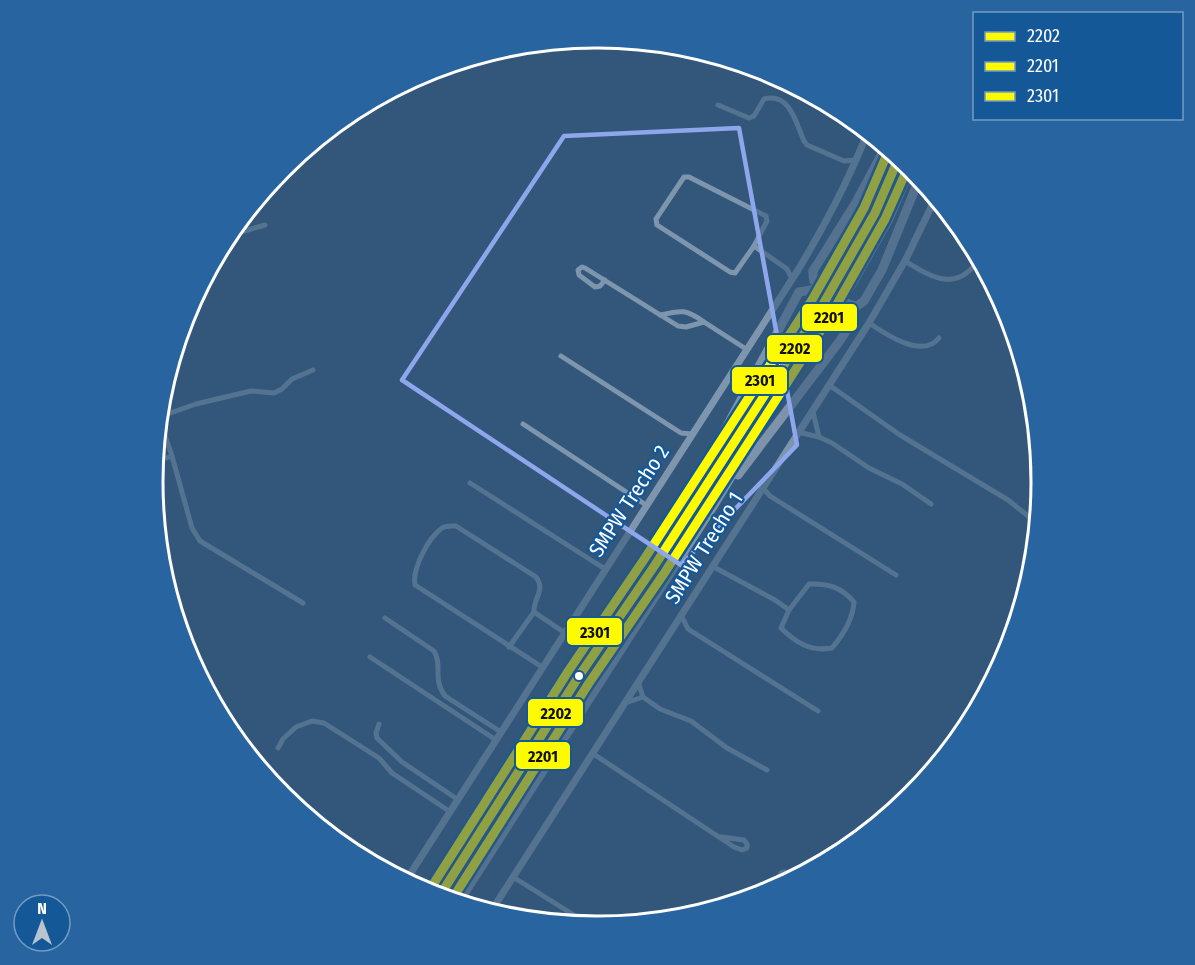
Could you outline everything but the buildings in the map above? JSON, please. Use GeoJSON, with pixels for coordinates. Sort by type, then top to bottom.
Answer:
{"type":"FeatureCollection","features":[{"type":"Feature","properties":{"kind":"highway"},"geometry":{"type":"LineString","coordinates":[[882,154],[855,204],[813,271],[813,279],[817,285],[843,302],[857,306],[864,301],[882,270],[916,187]]}},
{"type":"Feature","properties":{"kind":"highway"},"geometry":{"type":"LineString","coordinates":[[440,887],[692,492],[834,277],[893,164]]}},
{"type":"Feature","properties":{"kind":"highway"},"geometry":{"type":"LineString","coordinates":[[463,895],[714,505],[852,284],[889,219],[907,177]]}},
{"type":"Feature","properties":{"kind":"highway"},"geometry":{"type":"LineString","coordinates":[[692,492],[799,292],[811,290],[846,312],[850,325],[714,505]]}},
{"type":"Feature","properties":{"kind":"street"},"geometry":{"type":"LineString","coordinates":[[718,105],[749,118],[754,116],[764,99],[776,98],[788,105],[807,145],[844,161],[852,171]]}},
{"type":"Feature","properties":{"kind":"street","name":"SMPW Trecho 2"},"geometry":{"type":"LineString","coordinates":[[410,874],[798,270],[852,171],[864,139]]}},
{"type":"Feature","properties":{"kind":"street"},"geometry":{"type":"LineString","coordinates":[[844,161],[856,160]]}},
{"type":"Feature","properties":{"kind":"street"},"geometry":{"type":"LineString","coordinates":[[689,177],[766,216],[767,221],[754,246],[735,273],[731,273],[657,225],[656,221],[682,178],[689,177]]}},
{"type":"Feature","properties":{"kind":"street","name":"SMPW Trecho 1"},"geometry":{"type":"LineString","coordinates":[[495,905],[757,494],[813,412],[869,323],[905,261],[932,206]]}},
{"type":"Feature","properties":{"kind":"street"},"geometry":{"type":"LineString","coordinates":[[243,231],[265,225]]}},
{"type":"Feature","properties":{"kind":"street"},"geometry":{"type":"LineString","coordinates":[[754,246],[787,269],[792,279]]}},
{"type":"Feature","properties":{"kind":"street"},"geometry":{"type":"LineString","coordinates":[[905,261],[933,277],[947,279],[963,276],[974,265]]}},
{"type":"Feature","properties":{"kind":"street"},"geometry":{"type":"LineString","coordinates":[[605,280],[600,286],[595,287],[579,275],[578,270],[585,268],[605,280],[660,315],[682,327],[704,322]]}},
{"type":"Feature","properties":{"kind":"street"},"geometry":{"type":"LineString","coordinates":[[787,269],[798,270]]}},
{"type":"Feature","properties":{"kind":"street"},"geometry":{"type":"LineString","coordinates":[[660,315],[682,310],[746,349]]}},
{"type":"Feature","properties":{"kind":"street"},"geometry":{"type":"LineString","coordinates":[[869,323],[895,340],[906,344],[933,345],[939,338]]}},
{"type":"Feature","properties":{"kind":"street"},"geometry":{"type":"LineString","coordinates":[[561,357],[681,433],[692,434]]}},
{"type":"Feature","properties":{"kind":"street"},"geometry":{"type":"LineString","coordinates":[[169,414],[196,404],[251,392],[274,393],[292,379],[313,370]]}},
{"type":"Feature","properties":{"kind":"street"},"geometry":{"type":"LineString","coordinates":[[829,385],[900,435],[1008,500],[1030,518]]}},
{"type":"Feature","properties":{"kind":"street"},"geometry":{"type":"LineString","coordinates":[[813,412],[819,437]]}},
{"type":"Feature","properties":{"kind":"street"},"geometry":{"type":"LineString","coordinates":[[523,424],[646,505]]}},
{"type":"Feature","properties":{"kind":"street"},"geometry":{"type":"LineString","coordinates":[[798,432],[819,437],[850,454],[869,468],[902,484],[931,504]]}},
{"type":"Feature","properties":{"kind":"street"},"geometry":{"type":"LineString","coordinates":[[681,433],[686,444]]}},
{"type":"Feature","properties":{"kind":"street"},"geometry":{"type":"LineString","coordinates":[[166,438],[192,528],[200,541],[303,603]]}},
{"type":"Feature","properties":{"kind":"street"},"geometry":{"type":"LineString","coordinates":[[164,459],[172,456]]}},
{"type":"Feature","properties":{"kind":"street"},"geometry":{"type":"LineString","coordinates":[[470,483],[605,569]]}},
{"type":"Feature","properties":{"kind":"street"},"geometry":{"type":"LineString","coordinates":[[762,487],[770,496],[896,575]]}},
{"type":"Feature","properties":{"kind":"street"},"geometry":{"type":"LineString","coordinates":[[757,494],[770,496]]}},
{"type":"Feature","properties":{"kind":"street"},"geometry":{"type":"LineString","coordinates":[[509,647],[534,612],[534,603],[541,591],[540,582],[536,577],[456,526],[448,525],[441,529],[426,548],[416,571],[415,585],[509,647],[543,667]]}},
{"type":"Feature","properties":{"kind":"street"},"geometry":{"type":"LineString","coordinates":[[712,566],[776,600],[789,610]]}},
{"type":"Feature","properties":{"kind":"street"},"geometry":{"type":"LineString","coordinates":[[823,583],[834,586],[846,592],[854,602],[854,612],[840,638],[832,648],[825,649],[811,648],[795,641],[781,627],[789,610],[809,584],[823,583]]}},
{"type":"Feature","properties":{"kind":"street"},"geometry":{"type":"LineString","coordinates":[[534,612],[564,633]]}},
{"type":"Feature","properties":{"kind":"street"},"geometry":{"type":"LineString","coordinates":[[681,615],[688,628],[818,711]]}},
{"type":"Feature","properties":{"kind":"street"},"geometry":{"type":"LineString","coordinates":[[384,618],[434,651],[438,660],[438,680],[446,696],[501,732]]}},
{"type":"Feature","properties":{"kind":"street"},"geometry":{"type":"LineString","coordinates":[[673,628],[688,628]]}},
{"type":"Feature","properties":{"kind":"street"},"geometry":{"type":"LineString","coordinates":[[370,657],[496,740]]}},
{"type":"Feature","properties":{"kind":"street"},"geometry":{"type":"LineString","coordinates":[[638,682],[643,697],[660,709],[691,721],[727,748],[767,770]]}},
{"type":"Feature","properties":{"kind":"street"},"geometry":{"type":"LineString","coordinates":[[624,703],[643,697]]}},
{"type":"Feature","properties":{"kind":"street"},"geometry":{"type":"LineString","coordinates":[[278,748],[283,739],[296,727],[312,721],[324,723],[379,758],[392,773],[449,811]]}},
{"type":"Feature","properties":{"kind":"street"},"geometry":{"type":"LineString","coordinates":[[379,724],[377,738],[402,762],[457,799]]}},
{"type":"Feature","properties":{"kind":"street"},"geometry":{"type":"LineString","coordinates":[[592,753],[721,837]]}},
{"type":"Feature","properties":{"kind":"street"},"geometry":{"type":"LineString","coordinates":[[513,877],[576,916]]}},
{"type":"Feature","properties":{"kind":"highlighted area"},"geometry":{"type":"Polygon","coordinates":[[[739,128],[797,445],[681,565],[402,380],[564,136],[739,128]]]}},
{"type":"Feature","properties":{"kind":"transit line","name":"2301"},"geometry":{"type":"LineString","coordinates":[[433,885],[569,670],[645,558],[812,300],[864,208],[886,157]]}},
{"type":"Feature","properties":{"kind":"transit line","name":"2202"},"geometry":{"type":"LineString","coordinates":[[444,889],[579,676],[655,565],[822,306],[875,213],[895,166]]}},
{"type":"Feature","properties":{"kind":"transit line","name":"2201"},"geometry":{"type":"LineString","coordinates":[[456,893],[589,683],[665,572],[832,313],[885,219],[905,175]]}}]}
